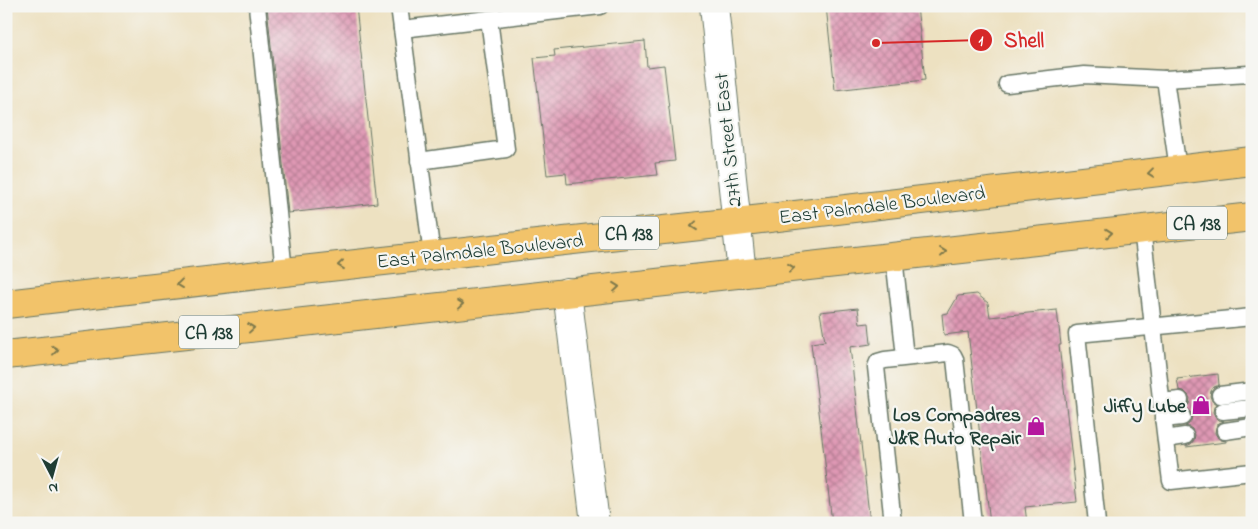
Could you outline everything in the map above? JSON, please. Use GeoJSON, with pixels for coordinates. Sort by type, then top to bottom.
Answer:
{"type":"FeatureCollection","features":[{"type":"Feature","properties":{"kind":"highway","name":"East Palmdale Boulevard"},"geometry":{"type":"LineString","coordinates":[[6,304],[736,222],[1252,161]]}},
{"type":"Feature","properties":{"kind":"highway","name":"CA 138"},"geometry":{"type":"LineString","coordinates":[[6,355],[1252,217]]}},
{"type":"Feature","properties":{"kind":"street","name":"27th Street East"},"geometry":{"type":"LineString","coordinates":[[714,6],[742,274]]}},
{"type":"Feature","properties":{"kind":"street"},"geometry":{"type":"LineString","coordinates":[[567,292],[595,523]]}},
{"type":"Feature","properties":{"kind":"lane"},"geometry":{"type":"LineString","coordinates":[[256,6],[284,272]]}},
{"type":"Feature","properties":{"kind":"lane"},"geometry":{"type":"LineString","coordinates":[[399,6],[432,256]]}},
{"type":"Feature","properties":{"kind":"lane"},"geometry":{"type":"LineString","coordinates":[[402,29],[600,6]]}},
{"type":"Feature","properties":{"kind":"lane"},"geometry":{"type":"LineString","coordinates":[[419,161],[506,150],[490,19]]}},
{"type":"Feature","properties":{"kind":"lane"},"geometry":{"type":"LineString","coordinates":[[1007,84],[1084,75],[1165,79],[1250,76]]}},
{"type":"Feature","properties":{"kind":"lane"},"geometry":{"type":"LineString","coordinates":[[1165,79],[1178,169]]}},
{"type":"Feature","properties":{"kind":"lane"},"geometry":{"type":"LineString","coordinates":[[1142,229],[1171,481],[1252,472]]}},
{"type":"Feature","properties":{"kind":"lane"},"geometry":{"type":"LineString","coordinates":[[894,257],[905,357]]}},
{"type":"Feature","properties":{"kind":"lane"},"geometry":{"type":"LineString","coordinates":[[1097,523],[1077,334],[1252,317]]}},
{"type":"Feature","properties":{"kind":"lane"},"geometry":{"type":"LineString","coordinates":[[893,523],[876,366],[878,362],[885,360],[948,353],[953,355],[955,359],[973,523]]}},
{"type":"Feature","properties":{"kind":"lane"},"geometry":{"type":"LineString","coordinates":[[1252,391],[1221,403],[1252,408]]}},
{"type":"Feature","properties":{"kind":"lane"},"geometry":{"type":"LineString","coordinates":[[1161,402],[1180,400]]}},
{"type":"Feature","properties":{"kind":"lane"},"geometry":{"type":"LineString","coordinates":[[1163,419],[1182,417]]}},
{"type":"Feature","properties":{"kind":"lane"},"geometry":{"type":"LineString","coordinates":[[1225,431],[1252,427]]}},
{"type":"Feature","properties":{"kind":"lane"},"geometry":{"type":"LineString","coordinates":[[1166,439],[1185,436]]}},
{"type":"Feature","properties":{"kind":"building"},"geometry":{"type":"Polygon","coordinates":[[[267,6],[356,6],[377,203],[288,213],[267,6]]]}},
{"type":"Feature","properties":{"kind":"building"},"geometry":{"type":"Polygon","coordinates":[[[826,6],[917,6],[925,80],[835,90],[826,6]]]}},
{"type":"Feature","properties":{"kind":"building"},"geometry":{"type":"Polygon","coordinates":[[[645,41],[647,67],[664,65],[675,161],[655,163],[657,175],[567,184],[566,173],[547,175],[534,58],[555,56],[554,50],[645,41]]]}},
{"type":"Feature","properties":{"kind":"building"},"geometry":{"type":"Polygon","coordinates":[[[977,294],[988,303],[990,317],[1057,310],[1061,345],[1059,345],[1077,502],[1025,507],[1027,523],[990,523],[968,332],[944,335],[942,314],[948,313],[958,296],[977,294]]]}},
{"type":"Feature","properties":{"kind":"building"},"geometry":{"type":"Polygon","coordinates":[[[858,308],[860,324],[869,323],[871,344],[850,347],[870,523],[832,523],[811,343],[825,341],[820,312],[858,308]]]}},
{"type":"Feature","properties":{"kind":"building","name":"Jiffy Lube"},"geometry":{"type":"Polygon","coordinates":[[[1218,374],[1219,385],[1214,387],[1210,396],[1216,404],[1213,412],[1215,416],[1218,420],[1224,421],[1216,427],[1215,433],[1218,438],[1226,442],[1186,447],[1194,440],[1195,435],[1192,429],[1185,426],[1191,421],[1192,416],[1186,408],[1190,398],[1184,391],[1179,390],[1177,379],[1218,374]]]}},
{"type":"Feature","properties":{"kind":"place","name":"Shell"},"geometry":{"type":"Point","coordinates":[876,43]}},
{"type":"Feature","properties":{"kind":"place","name":"Jiffy Lube"},"geometry":{"type":"Point","coordinates":[1201,405]}},
{"type":"Feature","properties":{"kind":"place","name":"Los Compadres J&R Auto Repair"},"geometry":{"type":"Point","coordinates":[1036,426]}}]}
